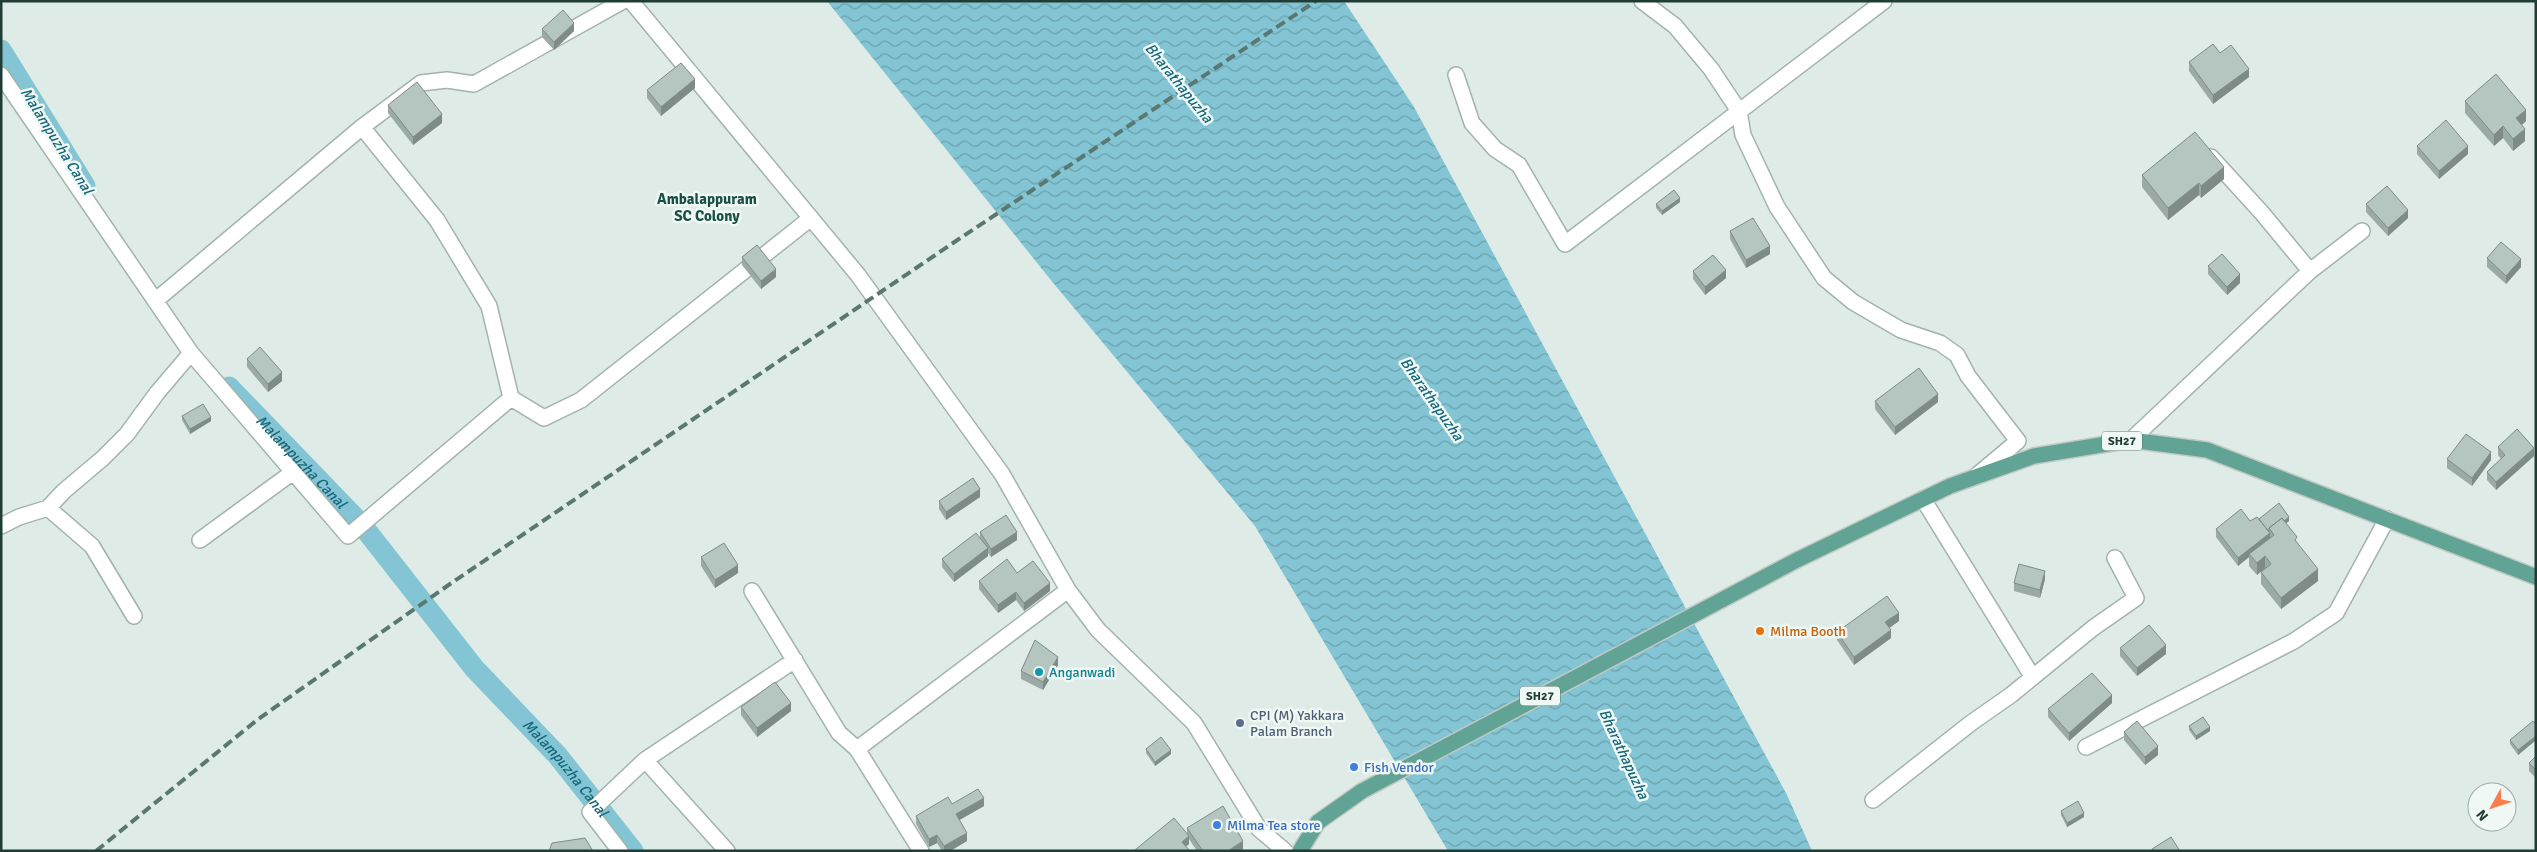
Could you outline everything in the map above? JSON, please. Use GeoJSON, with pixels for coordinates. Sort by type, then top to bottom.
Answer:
{"type":"FeatureCollection","features":[{"type":"Feature","properties":{"kind":"main road","name":"SH27"},"geometry":{"type":"LineString","coordinates":[[1300,851],[1318,822],[1362,791],[1797,560],[1950,486],[2034,456],[2131,440],[2207,450],[2536,577]]}},
{"type":"Feature","properties":{"kind":"street"},"geometry":{"type":"LineString","coordinates":[[155,301],[362,127],[421,84],[447,80],[474,84],[623,1]]}},
{"type":"Feature","properties":{"kind":"street"},"geometry":{"type":"LineString","coordinates":[[631,1],[858,275],[1002,474],[1068,590],[1098,630],[1194,723],[1258,829],[1285,851]]}},
{"type":"Feature","properties":{"kind":"street"},"geometry":{"type":"LineString","coordinates":[[1642,1],[1675,26],[1711,69],[1739,111],[1742,135],[1777,207],[1824,278],[1853,302],[1901,330],[1940,343],[1957,355],[1968,376],[2018,441],[1972,479]]}},
{"type":"Feature","properties":{"kind":"street"},"geometry":{"type":"LineString","coordinates":[[1456,75],[1472,123],[1495,149],[1519,165],[1565,244],[1884,1]]}},
{"type":"Feature","properties":{"kind":"street"},"geometry":{"type":"LineString","coordinates":[[1,75],[191,353],[348,536],[511,398]]}},
{"type":"Feature","properties":{"kind":"street"},"geometry":{"type":"LineString","coordinates":[[362,127],[437,220],[489,306],[511,398],[544,418],[581,400],[812,218]]}},
{"type":"Feature","properties":{"kind":"street"},"geometry":{"type":"LineString","coordinates":[[2206,152],[2262,213],[2310,271]]}},
{"type":"Feature","properties":{"kind":"street"},"geometry":{"type":"LineString","coordinates":[[2131,440],[2310,271],[2362,231]]}},
{"type":"Feature","properties":{"kind":"street"},"geometry":{"type":"LineString","coordinates":[[1,526],[19,517],[48,508],[127,434],[157,393],[191,353]]}},
{"type":"Feature","properties":{"kind":"street"},"geometry":{"type":"LineString","coordinates":[[200,540],[293,472]]}},
{"type":"Feature","properties":{"kind":"street"},"geometry":{"type":"LineString","coordinates":[[1923,499],[2032,676]]}},
{"type":"Feature","properties":{"kind":"street"},"geometry":{"type":"LineString","coordinates":[[48,508],[92,546],[134,616]]}},
{"type":"Feature","properties":{"kind":"street"},"geometry":{"type":"LineString","coordinates":[[2086,748],[2294,641],[2336,614],[2387,519]]}},
{"type":"Feature","properties":{"kind":"street"},"geometry":{"type":"LineString","coordinates":[[1873,800],[2136,598],[2115,558]]}},
{"type":"Feature","properties":{"kind":"street"},"geometry":{"type":"LineString","coordinates":[[857,748],[1068,590]]}},
{"type":"Feature","properties":{"kind":"street"},"geometry":{"type":"LineString","coordinates":[[752,591],[839,733],[857,748],[921,851]]}},
{"type":"Feature","properties":{"kind":"street"},"geometry":{"type":"LineString","coordinates":[[620,851],[590,812],[645,760],[795,660]]}},
{"type":"Feature","properties":{"kind":"street"},"geometry":{"type":"LineString","coordinates":[[645,760],[728,851]]}},
{"type":"Feature","properties":{"kind":"water","name":"Bharathapuzha"},"geometry":{"type":"Polygon","coordinates":[[[827,1],[1344,1],[1414,107],[1787,795],[1812,851],[1448,851],[1255,526],[1050,279],[827,1]]]}},
{"type":"Feature","properties":{"kind":"building"},"geometry":{"type":"Polygon","coordinates":[[[563,10],[574,23],[554,42],[542,29],[563,10]]]}},
{"type":"Feature","properties":{"kind":"building"},"geometry":{"type":"Polygon","coordinates":[[[2213,44],[2220,53],[2231,45],[2249,69],[2213,95],[2189,62],[2213,44]]]}},
{"type":"Feature","properties":{"kind":"building"},"geometry":{"type":"Polygon","coordinates":[[[681,63],[695,79],[661,107],[647,90],[681,63]]]}},
{"type":"Feature","properties":{"kind":"building"},"geometry":{"type":"Polygon","coordinates":[[[2496,74],[2526,110],[2516,118],[2525,129],[2513,139],[2503,126],[2494,135],[2465,101],[2496,74]]]}},
{"type":"Feature","properties":{"kind":"building"},"geometry":{"type":"Polygon","coordinates":[[[417,82],[442,114],[413,137],[388,105],[417,82]]]}},
{"type":"Feature","properties":{"kind":"building"},"geometry":{"type":"Polygon","coordinates":[[[2446,120],[2468,146],[2439,171],[2417,146],[2446,120]]]}},
{"type":"Feature","properties":{"kind":"building"},"geometry":{"type":"Polygon","coordinates":[[[2195,132],[2224,167],[2201,186],[2199,183],[2168,208],[2142,175],[2195,132]]]}},
{"type":"Feature","properties":{"kind":"building"},"geometry":{"type":"Polygon","coordinates":[[[2387,186],[2408,210],[2388,228],[2366,204],[2387,186]]]}},
{"type":"Feature","properties":{"kind":"building"},"geometry":{"type":"Polygon","coordinates":[[[1674,190],[1680,198],[1662,211],[1656,204],[1674,190]]]}},
{"type":"Feature","properties":{"kind":"building"},"geometry":{"type":"Polygon","coordinates":[[[1753,218],[1770,246],[1746,260],[1730,231],[1753,218]]]}},
{"type":"Feature","properties":{"kind":"building"},"geometry":{"type":"Polygon","coordinates":[[[2501,242],[2521,259],[2506,276],[2487,258],[2501,242]]]}},
{"type":"Feature","properties":{"kind":"building"},"geometry":{"type":"Polygon","coordinates":[[[757,245],[776,269],[761,281],[742,257],[757,245]]]}},
{"type":"Feature","properties":{"kind":"building"},"geometry":{"type":"Polygon","coordinates":[[[2222,254],[2240,274],[2227,287],[2208,266],[2222,254]]]}},
{"type":"Feature","properties":{"kind":"building"},"geometry":{"type":"Polygon","coordinates":[[[1713,255],[1726,270],[1705,287],[1693,271],[1713,255]]]}},
{"type":"Feature","properties":{"kind":"building"},"geometry":{"type":"Polygon","coordinates":[[[260,347],[282,372],[268,384],[247,359],[260,347]]]}},
{"type":"Feature","properties":{"kind":"building"},"geometry":{"type":"Polygon","coordinates":[[[1919,368],[1938,394],[1895,427],[1875,401],[1919,368]]]}},
{"type":"Feature","properties":{"kind":"building"},"geometry":{"type":"Polygon","coordinates":[[[203,404],[211,417],[190,429],[182,416],[203,404]]]}},
{"type":"Feature","properties":{"kind":"building"},"geometry":{"type":"Polygon","coordinates":[[[2517,429],[2534,448],[2496,482],[2487,472],[2505,455],[2498,447],[2517,429]]]}},
{"type":"Feature","properties":{"kind":"building"},"geometry":{"type":"Polygon","coordinates":[[[2466,434],[2491,452],[2472,478],[2447,459],[2466,434]]]}},
{"type":"Feature","properties":{"kind":"building"},"geometry":{"type":"Polygon","coordinates":[[[973,478],[980,489],[946,512],[939,501],[973,478]]]}},
{"type":"Feature","properties":{"kind":"building"},"geometry":{"type":"Polygon","coordinates":[[[2279,503],[2289,517],[2284,521],[2282,518],[2269,528],[2269,532],[2259,519],[2279,503]]]}},
{"type":"Feature","properties":{"kind":"building"},"geometry":{"type":"Polygon","coordinates":[[[2241,509],[2250,521],[2257,517],[2270,533],[2238,558],[2216,529],[2241,509]]]}},
{"type":"Feature","properties":{"kind":"building"},"geometry":{"type":"Polygon","coordinates":[[[1006,515],[1017,532],[991,549],[980,532],[1006,515]]]}},
{"type":"Feature","properties":{"kind":"building"},"geometry":{"type":"Polygon","coordinates":[[[2282,518],[2297,537],[2295,540],[2318,569],[2281,598],[2261,572],[2271,564],[2265,556],[2257,563],[2249,554],[2274,535],[2269,528],[2282,518]]]}},
{"type":"Feature","properties":{"kind":"building"},"geometry":{"type":"Polygon","coordinates":[[[976,533],[988,548],[954,574],[942,559],[976,533]]]}},
{"type":"Feature","properties":{"kind":"building"},"geometry":{"type":"Polygon","coordinates":[[[724,543],[738,565],[715,580],[701,557],[724,543]]]}},
{"type":"Feature","properties":{"kind":"building"},"geometry":{"type":"Polygon","coordinates":[[[1007,559],[1017,573],[1033,561],[1050,583],[1024,603],[1016,592],[998,605],[979,581],[1007,559]]]}},
{"type":"Feature","properties":{"kind":"building"},"geometry":{"type":"Polygon","coordinates":[[[2019,564],[2045,571],[2040,590],[2014,583],[2019,564]]]}},
{"type":"Feature","properties":{"kind":"building"},"geometry":{"type":"Polygon","coordinates":[[[1887,596],[1899,613],[1885,622],[1891,630],[1854,657],[1837,632],[1887,596]]]}},
{"type":"Feature","properties":{"kind":"building"},"geometry":{"type":"Polygon","coordinates":[[[2149,625],[2166,645],[2137,668],[2120,648],[2149,625]]]}},
{"type":"Feature","properties":{"kind":"building","name":"Anganwadi"},"geometry":{"type":"Polygon","coordinates":[[[1035,640],[1058,657],[1043,682],[1021,671],[1035,640]]]}},
{"type":"Feature","properties":{"kind":"building"},"geometry":{"type":"Polygon","coordinates":[[[2092,673],[2112,695],[2069,733],[2048,709],[2092,673]]]}},
{"type":"Feature","properties":{"kind":"building"},"geometry":{"type":"Polygon","coordinates":[[[775,682],[791,703],[757,728],[741,707],[775,682]]]}},
{"type":"Feature","properties":{"kind":"building"},"geometry":{"type":"Polygon","coordinates":[[[2203,717],[2210,727],[2196,736],[2189,726],[2203,717]]]}},
{"type":"Feature","properties":{"kind":"building"},"geometry":{"type":"Polygon","coordinates":[[[2137,721],[2158,746],[2145,757],[2124,732],[2137,721]]]}},
{"type":"Feature","properties":{"kind":"building"},"geometry":{"type":"Polygon","coordinates":[[[2533,721],[2536,724],[2536,736],[2518,750],[2510,740],[2533,721]]]}},
{"type":"Feature","properties":{"kind":"building"},"geometry":{"type":"Polygon","coordinates":[[[1161,737],[1171,750],[1155,762],[1146,749],[1161,737]]]}},
{"type":"Feature","properties":{"kind":"building"},"geometry":{"type":"Polygon","coordinates":[[[2536,756],[2536,770],[2529,763],[2536,756]]]}},
{"type":"Feature","properties":{"kind":"building"},"geometry":{"type":"Polygon","coordinates":[[[978,789],[984,798],[956,814],[967,833],[944,846],[937,835],[929,839],[916,816],[948,797],[952,804],[978,789]]]}},
{"type":"Feature","properties":{"kind":"building"},"geometry":{"type":"Polygon","coordinates":[[[2078,801],[2084,813],[2067,823],[2061,811],[2078,801]]]}},
{"type":"Feature","properties":{"kind":"building","name":"Milma Tea store"},"geometry":{"type":"Polygon","coordinates":[[[1223,806],[1243,841],[1228,851],[1203,851],[1187,828],[1223,806]]]}},
{"type":"Feature","properties":{"kind":"building"},"geometry":{"type":"Polygon","coordinates":[[[1174,818],[1189,836],[1182,842],[1190,851],[1135,850],[1174,818]]]}},
{"type":"Feature","properties":{"kind":"building"},"geometry":{"type":"Polygon","coordinates":[[[2171,837],[2180,851],[2153,851],[2152,849],[2171,837]]]}},
{"type":"Feature","properties":{"kind":"building"},"geometry":{"type":"Polygon","coordinates":[[[585,838],[593,851],[549,851],[552,843],[585,838]]]}},
{"type":"Feature","properties":{"kind":"waterway","name":"Malampuzha Canal"},"geometry":{"type":"LineString","coordinates":[[1,50],[85,186]]}},
{"type":"Feature","properties":{"kind":"waterway","name":"Malampuzha Canal"},"geometry":{"type":"LineString","coordinates":[[229,387],[362,525],[474,668],[558,756],[633,851]]}},
{"type":"Feature","properties":{"kind":"railway"},"geometry":{"type":"LineString","coordinates":[[96,851],[257,720],[450,584],[953,243],[1316,1]]}},
{"type":"Feature","properties":{"kind":"place","name":"Milma Booth"},"geometry":{"type":"Point","coordinates":[1760,631]}},
{"type":"Feature","properties":{"kind":"place","name":"Anganwadi"},"geometry":{"type":"Point","coordinates":[1039,672]}},
{"type":"Feature","properties":{"kind":"place","name":"CPI (M) Yakkara Palam Branch"},"geometry":{"type":"Point","coordinates":[1240,723]}},
{"type":"Feature","properties":{"kind":"place","name":"Fish Vendor"},"geometry":{"type":"Point","coordinates":[1354,767]}},
{"type":"Feature","properties":{"kind":"place","name":"Milma Tea store"},"geometry":{"type":"Point","coordinates":[1217,825]}},
{"type":"Feature","properties":{"kind":"district","name":"Ambalappuram SC Colony"},"geometry":{"type":"Point","coordinates":[707,208]}}]}
